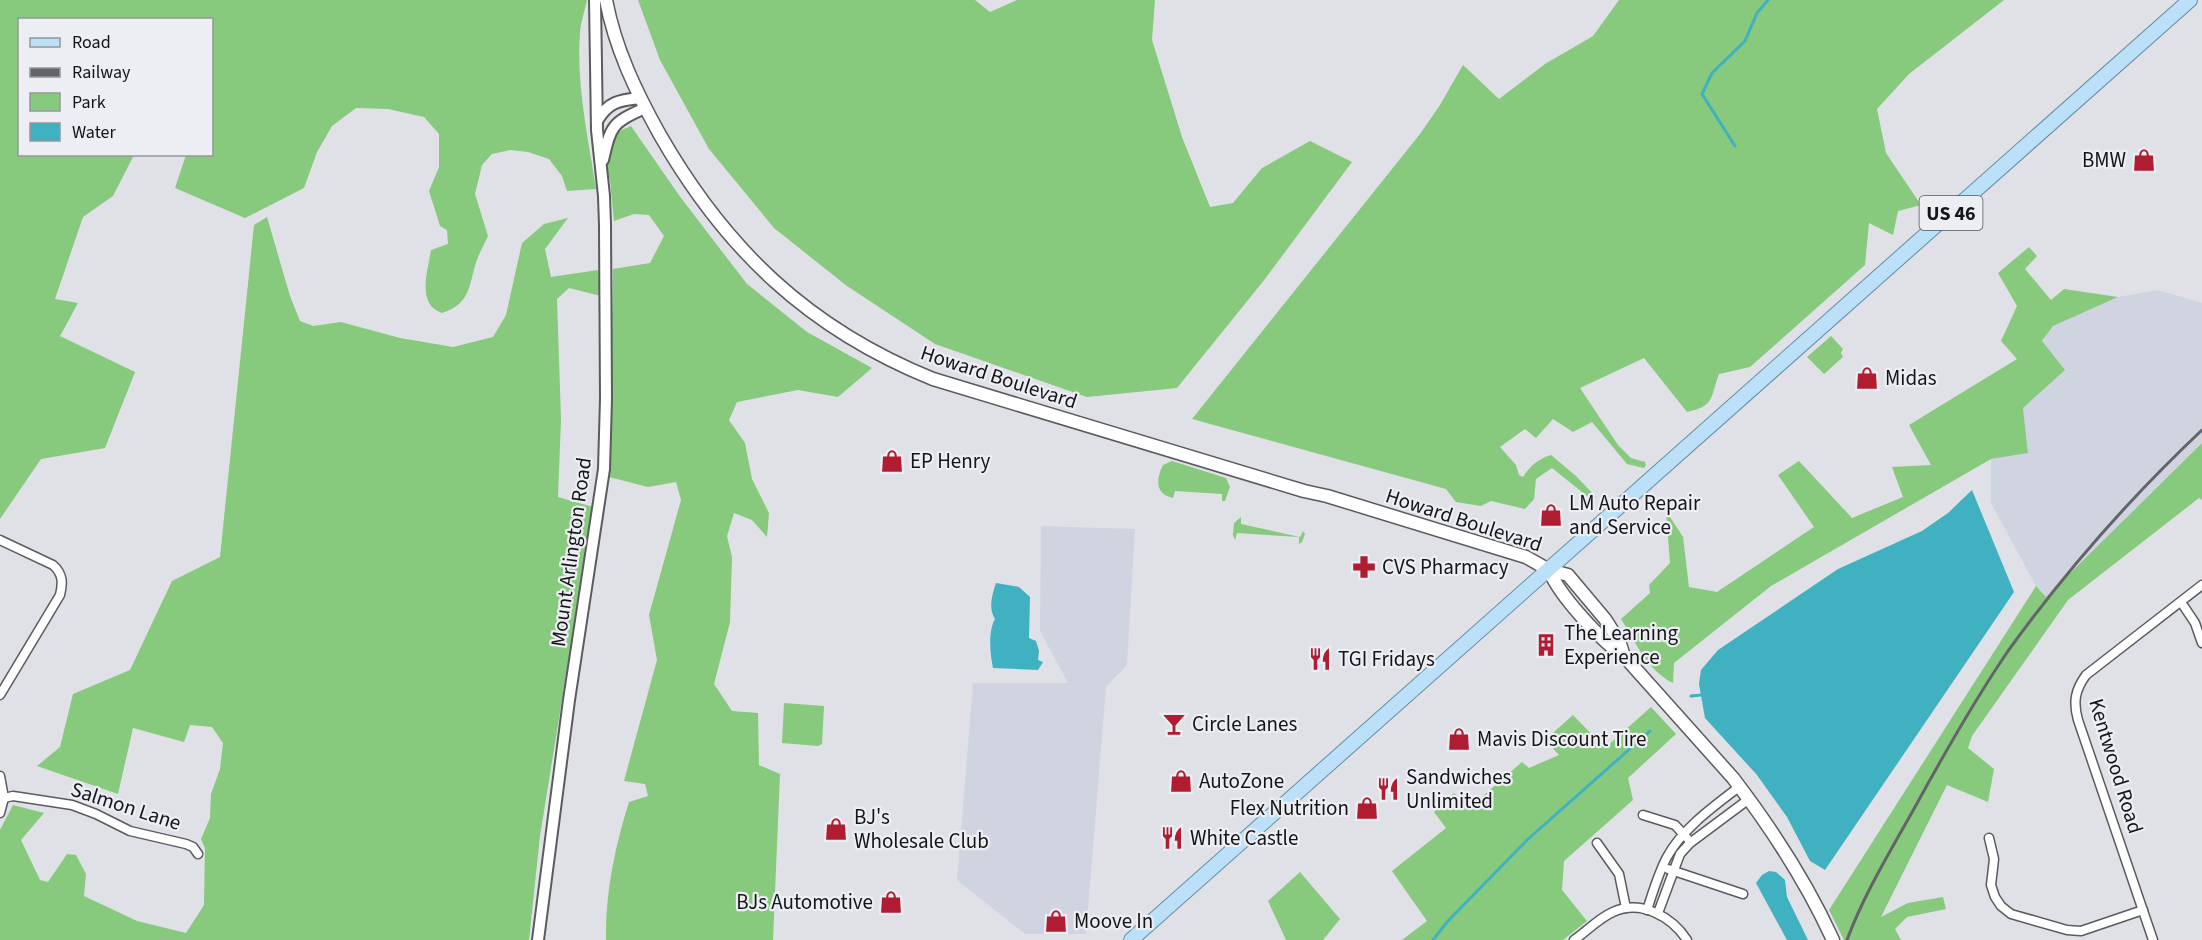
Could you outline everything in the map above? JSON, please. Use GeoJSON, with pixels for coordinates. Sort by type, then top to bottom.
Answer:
{"type":"FeatureCollection","features":[{"type":"Feature","properties":{"kind":"main road","name":"Howard Boulevard"},"geometry":{"type":"LineString","coordinates":[[606,0],[624,63],[643,103],[677,163],[718,221],[752,260],[811,313],[878,355],[933,379],[1526,557],[1549,570]]}},
{"type":"Feature","properties":{"kind":"main road","name":"US 46"},"geometry":{"type":"LineString","coordinates":[[1131,940],[2190,0]]}},
{"type":"Feature","properties":{"kind":"main road"},"geometry":{"type":"LineString","coordinates":[[1549,570],[1555,585],[1611,647],[1624,656],[1749,800],[1795,867],[1833,940]]}},
{"type":"Feature","properties":{"kind":"street","name":"Mount Arlington Road"},"geometry":{"type":"LineString","coordinates":[[538,940],[569,700],[604,469],[605,225],[597,121],[595,0]]}},
{"type":"Feature","properties":{"kind":"street"},"geometry":{"type":"LineString","coordinates":[[597,121],[603,110],[613,102],[620,100],[643,103]]}},
{"type":"Feature","properties":{"kind":"street","name":"Mount Arlington Road"},"geometry":{"type":"LineString","coordinates":[[602,166],[612,128],[643,103]]}},
{"type":"Feature","properties":{"kind":"street"},"geometry":{"type":"LineString","coordinates":[[0,540],[53,565],[59,571],[63,585],[60,596],[0,694]]}},
{"type":"Feature","properties":{"kind":"street","name":"Kentwood Road"},"geometry":{"type":"LineString","coordinates":[[2153,940],[2078,720],[2074,701],[2079,684],[2086,675],[2202,585]]}},
{"type":"Feature","properties":{"kind":"street"},"geometry":{"type":"LineString","coordinates":[[2181,602],[2195,623],[2202,643]]}},
{"type":"Feature","properties":{"kind":"street"},"geometry":{"type":"LineString","coordinates":[[0,776],[4,798],[0,813]]}},
{"type":"Feature","properties":{"kind":"street"},"geometry":{"type":"LineString","coordinates":[[1647,910],[1667,856],[1684,834],[1739,787]]}},
{"type":"Feature","properties":{"kind":"street","name":"Salmon Lane"},"geometry":{"type":"LineString","coordinates":[[4,798],[13,796],[79,807],[130,831],[186,844],[198,854]]}},
{"type":"Feature","properties":{"kind":"street"},"geometry":{"type":"LineString","coordinates":[[1658,913],[1680,854],[1690,843],[1749,800]]}},
{"type":"Feature","properties":{"kind":"street"},"geometry":{"type":"LineString","coordinates":[[1643,815],[1674,825],[1690,843]]}},
{"type":"Feature","properties":{"kind":"street"},"geometry":{"type":"LineString","coordinates":[[1989,838],[1994,859],[1991,885],[2001,906],[2011,914],[2067,930],[2081,931],[2143,910]]}},
{"type":"Feature","properties":{"kind":"street"},"geometry":{"type":"LineString","coordinates":[[1597,843],[1619,874],[1626,908]]}},
{"type":"Feature","properties":{"kind":"street"},"geometry":{"type":"LineString","coordinates":[[1662,867],[1743,894]]}},
{"type":"Feature","properties":{"kind":"street"},"geometry":{"type":"LineString","coordinates":[[1578,939],[1613,911],[1626,908],[1658,913],[1677,925],[1687,940]]}},
{"type":"Feature","properties":{"kind":"shaded area"},"geometry":{"type":"Polygon","coordinates":[[[2158,290],[2202,303],[2202,443],[2046,597],[2036,586],[1991,503],[1991,459],[2028,453],[2023,408],[2064,370],[2042,342],[2053,326],[2118,297],[2158,290]]]}},
{"type":"Feature","properties":{"kind":"shaded area"},"geometry":{"type":"Polygon","coordinates":[[[1041,526],[1135,529],[1127,665],[1106,687],[1086,934],[1025,934],[957,880],[973,683],[1068,683],[1040,631],[1041,526]]]}},
{"type":"Feature","properties":{"kind":"green space"},"geometry":{"type":"Polygon","coordinates":[[[0,0],[587,0],[580,32],[579,52],[584,110],[596,189],[567,191],[562,176],[549,159],[528,152],[510,150],[492,154],[482,165],[475,194],[488,236],[464,298],[452,309],[442,313],[434,309],[426,295],[426,277],[431,250],[448,244],[447,230],[440,226],[429,191],[439,167],[439,134],[424,117],[388,109],[356,108],[332,126],[317,152],[304,188],[245,218],[175,188],[186,156],[213,156],[213,18],[18,18],[18,156],[133,156],[113,196],[83,217],[55,299],[78,303],[60,336],[135,372],[105,448],[41,459],[0,519],[0,0]]]}},
{"type":"Feature","properties":{"kind":"green space"},"geometry":{"type":"Polygon","coordinates":[[[638,0],[975,0],[990,12],[1017,0],[1155,0],[1152,40],[1182,137],[1210,207],[1233,203],[1262,168],[1310,141],[1352,162],[1265,279],[1177,388],[1087,397],[935,344],[847,286],[774,228],[709,149],[660,60],[638,0]]]}},
{"type":"Feature","properties":{"kind":"green space"},"geometry":{"type":"Polygon","coordinates":[[[1619,0],[2004,0],[1909,74],[1877,109],[1886,153],[1921,205],[1898,211],[1893,235],[1869,223],[1865,265],[1750,367],[1719,374],[1710,400],[1703,407],[1687,412],[1644,358],[1580,388],[1618,445],[1631,458],[1645,462],[1644,468],[1627,464],[1592,422],[1573,432],[1553,419],[1536,438],[1525,429],[1500,447],[1516,465],[1519,475],[1523,477],[1535,463],[1551,455],[1596,497],[1592,500],[1552,468],[1536,479],[1534,499],[1525,509],[1491,501],[1481,506],[1456,502],[1446,489],[1192,419],[1420,134],[1463,65],[1499,99],[1545,64],[1593,36],[1619,0]]]}},
{"type":"Feature","properties":{"kind":"green space"},"geometry":{"type":"Polygon","coordinates":[[[631,126],[681,198],[747,284],[807,332],[872,368],[838,397],[798,390],[737,402],[729,420],[745,443],[752,479],[769,513],[767,537],[752,520],[734,513],[727,536],[732,557],[730,622],[714,684],[732,711],[758,713],[759,765],[780,774],[773,940],[606,940],[609,888],[624,819],[629,802],[648,796],[645,784],[624,781],[657,660],[649,615],[681,500],[676,482],[648,487],[609,477],[613,269],[650,263],[664,236],[649,215],[634,214],[614,221],[610,180],[604,167],[615,133],[631,126]]]}},
{"type":"Feature","properties":{"kind":"green space"},"geometry":{"type":"Polygon","coordinates":[[[267,217],[290,296],[300,321],[313,326],[341,322],[400,338],[453,347],[493,337],[506,315],[522,243],[544,224],[568,218],[545,249],[551,277],[598,270],[601,296],[569,288],[557,299],[561,419],[558,497],[593,507],[540,836],[529,940],[0,940],[0,830],[13,805],[44,813],[21,840],[40,880],[48,882],[67,854],[76,855],[86,874],[84,896],[137,921],[186,933],[204,905],[205,848],[201,839],[210,818],[211,794],[220,769],[223,743],[212,727],[190,725],[184,742],[133,728],[118,794],[37,766],[60,747],[73,694],[130,670],[172,581],[220,557],[254,225],[267,217]]]}},
{"type":"Feature","properties":{"kind":"green space"},"geometry":{"type":"Polygon","coordinates":[[[2029,247],[2037,256],[2025,269],[2051,300],[2064,289],[2118,297],[2053,326],[2042,341],[2065,370],[2023,408],[2028,453],[1991,459],[1771,586],[1674,663],[1673,683],[1664,678],[1643,655],[1621,619],[1650,593],[1649,585],[1670,563],[1666,511],[1683,537],[1689,587],[1717,592],[1814,527],[1778,475],[1799,461],[1852,518],[1903,497],[1892,467],[1931,465],[1909,425],[2017,359],[2001,341],[2017,306],[1998,273],[2029,247]]]}},
{"type":"Feature","properties":{"kind":"green space"},"geometry":{"type":"Polygon","coordinates":[[[1831,336],[1843,349],[1841,353],[1843,357],[1824,374],[1807,357],[1831,336]]]}},
{"type":"Feature","properties":{"kind":"green space"},"geometry":{"type":"Polygon","coordinates":[[[2202,443],[2202,500],[2199,498],[2068,600],[1972,736],[1968,748],[1994,769],[1988,802],[1947,785],[1881,917],[1908,903],[1943,897],[1946,909],[1907,917],[1895,929],[1901,940],[1844,940],[1829,910],[2036,586],[2046,597],[2202,443]]]}},
{"type":"Feature","properties":{"kind":"green space"},"geometry":{"type":"Polygon","coordinates":[[[1172,461],[1226,478],[1230,487],[1225,501],[1222,501],[1222,494],[1175,491],[1173,498],[1163,493],[1158,481],[1159,476],[1163,465],[1172,461]]]}},
{"type":"Feature","properties":{"kind":"green space"},"geometry":{"type":"Polygon","coordinates":[[[1241,517],[1241,524],[1300,537],[1303,531],[1305,534],[1299,544],[1299,537],[1237,533],[1235,540],[1234,523],[1241,517]]]}},
{"type":"Feature","properties":{"kind":"green space"},"geometry":{"type":"Polygon","coordinates":[[[784,703],[824,706],[822,744],[818,746],[782,743],[784,703]]]}},
{"type":"Feature","properties":{"kind":"green space"},"geometry":{"type":"Polygon","coordinates":[[[1651,707],[1676,734],[1628,778],[1633,800],[1564,861],[1562,890],[1587,921],[1563,940],[1402,940],[1427,921],[1392,871],[1446,828],[1434,812],[1454,793],[1469,808],[1522,762],[1529,768],[1559,755],[1545,740],[1573,715],[1605,748],[1651,707]]]}},
{"type":"Feature","properties":{"kind":"green space"},"geometry":{"type":"Polygon","coordinates":[[[1300,872],[1340,919],[1323,940],[1286,940],[1268,901],[1300,872]]]}},
{"type":"Feature","properties":{"kind":"water"},"geometry":{"type":"Polygon","coordinates":[[[1972,490],[2014,592],[1825,870],[1810,861],[1787,817],[1757,775],[1705,718],[1699,684],[1701,670],[1718,650],[1838,569],[1922,531],[1948,513],[1972,490]]]}},
{"type":"Feature","properties":{"kind":"water"},"geometry":{"type":"Polygon","coordinates":[[[996,583],[1019,587],[1030,597],[1029,638],[1036,641],[1039,651],[1038,660],[1043,662],[1038,670],[993,668],[990,636],[995,619],[991,606],[996,583]]]}},
{"type":"Feature","properties":{"kind":"water"},"geometry":{"type":"Polygon","coordinates":[[[1769,871],[1776,872],[1785,880],[1787,897],[1808,940],[1787,940],[1756,883],[1762,875],[1769,871]]]}},
{"type":"Feature","properties":{"kind":"waterway"},"geometry":{"type":"LineString","coordinates":[[1735,146],[1702,94],[1712,73],[1745,41],[1757,13],[1768,0]]}},
{"type":"Feature","properties":{"kind":"waterway"},"geometry":{"type":"LineString","coordinates":[[1691,696],[1701,695]]}},
{"type":"Feature","properties":{"kind":"waterway"},"geometry":{"type":"LineString","coordinates":[[1433,940],[1447,922],[1527,840],[1650,731]]}},
{"type":"Feature","properties":{"kind":"railway"},"geometry":{"type":"LineString","coordinates":[[1847,940],[1861,906],[1887,856],[1983,689],[2008,651],[2052,593],[2100,536],[2202,430]]}},
{"type":"Feature","properties":{"kind":"place","name":"BMW"},"geometry":{"type":"Point","coordinates":[2144,160]}},
{"type":"Feature","properties":{"kind":"place","name":"Midas"},"geometry":{"type":"Point","coordinates":[1867,378]}},
{"type":"Feature","properties":{"kind":"place","name":"EP Henry"},"geometry":{"type":"Point","coordinates":[892,461]}},
{"type":"Feature","properties":{"kind":"place","name":"LM Auto Repair and Service"},"geometry":{"type":"Point","coordinates":[1551,515]}},
{"type":"Feature","properties":{"kind":"place","name":"CVS Pharmacy"},"geometry":{"type":"Point","coordinates":[1364,567]}},
{"type":"Feature","properties":{"kind":"place","name":"The Learning Experience"},"geometry":{"type":"Point","coordinates":[1546,645]}},
{"type":"Feature","properties":{"kind":"place","name":"TGI Fridays"},"geometry":{"type":"Point","coordinates":[1320,659]}},
{"type":"Feature","properties":{"kind":"place","name":"Circle Lanes"},"geometry":{"type":"Point","coordinates":[1174,724]}},
{"type":"Feature","properties":{"kind":"place","name":"Mavis Discount Tire"},"geometry":{"type":"Point","coordinates":[1459,739]}},
{"type":"Feature","properties":{"kind":"place","name":"AutoZone"},"geometry":{"type":"Point","coordinates":[1181,781]}},
{"type":"Feature","properties":{"kind":"place","name":"Sandwiches Unlimited"},"geometry":{"type":"Point","coordinates":[1388,789]}},
{"type":"Feature","properties":{"kind":"place","name":"Flex Nutrition"},"geometry":{"type":"Point","coordinates":[1367,808]}},
{"type":"Feature","properties":{"kind":"place","name":"BJ's Wholesale Club"},"geometry":{"type":"Point","coordinates":[836,829]}},
{"type":"Feature","properties":{"kind":"place","name":"White Castle"},"geometry":{"type":"Point","coordinates":[1172,838]}},
{"type":"Feature","properties":{"kind":"place","name":"BJs Automotive"},"geometry":{"type":"Point","coordinates":[891,902]}},
{"type":"Feature","properties":{"kind":"place","name":"Moove In"},"geometry":{"type":"Point","coordinates":[1056,921]}}]}
